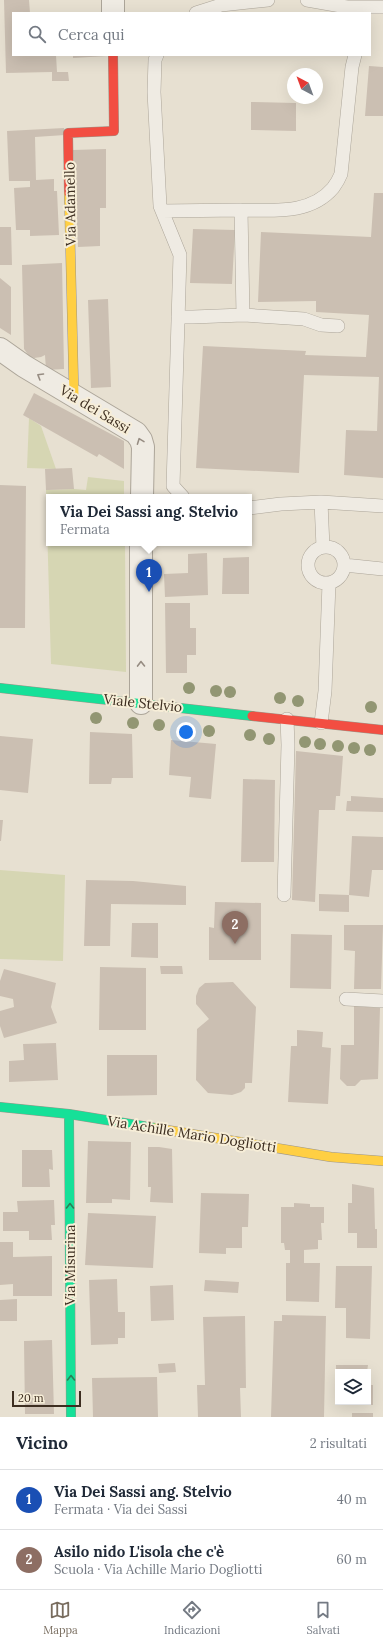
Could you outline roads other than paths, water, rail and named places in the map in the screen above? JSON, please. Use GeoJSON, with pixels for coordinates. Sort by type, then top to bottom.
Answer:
{"type":"FeatureCollection","features":[{"type":"Feature","properties":{"kind":"street"},"geometry":{"type":"LineString","coordinates":[[113,0],[113,12]]}},
{"type":"Feature","properties":{"kind":"street","name":"Via Adamello"},"geometry":{"type":"LineString","coordinates":[[74,396],[68,133],[114,131],[113,56]]}},
{"type":"Feature","properties":{"kind":"street","name":"Via dei Sassi"},"geometry":{"type":"LineString","coordinates":[[0,348],[24,366],[136,432],[143,447],[142,494]]}},
{"type":"Feature","properties":{"kind":"street"},"geometry":{"type":"LineString","coordinates":[[141,546],[141,703]]}},
{"type":"Feature","properties":{"kind":"street","name":"Viale Stelvio"},"geometry":{"type":"LineString","coordinates":[[0,688],[383,730]]}},
{"type":"Feature","properties":{"kind":"street","name":"Via Achille Mario Dogliotti"},"geometry":{"type":"LineString","coordinates":[[0,1107],[69,1114],[331,1158],[383,1161]]}},
{"type":"Feature","properties":{"kind":"street","name":"Via Misurina"},"geometry":{"type":"LineString","coordinates":[[69,1114],[71,1417]]}},
{"type":"Feature","properties":{"kind":"lane"},"geometry":{"type":"LineString","coordinates":[[199,12],[221,5],[268,0]]}},
{"type":"Feature","properties":{"kind":"lane"},"geometry":{"type":"LineString","coordinates":[[307,0],[375,10]]}},
{"type":"Feature","properties":{"kind":"lane"},"geometry":{"type":"LineString","coordinates":[[157,56],[155,60],[154,92],[162,211],[180,255],[173,486],[180,494]]}},
{"type":"Feature","properties":{"kind":"lane"},"geometry":{"type":"LineString","coordinates":[[162,211],[292,210],[304,207],[320,199],[333,188],[341,174],[352,67],[355,56]]}},
{"type":"Feature","properties":{"kind":"lane"},"geometry":{"type":"LineString","coordinates":[[241,210],[243,315]]}},
{"type":"Feature","properties":{"kind":"lane"},"geometry":{"type":"LineString","coordinates":[[178,317],[243,315],[304,319],[321,325],[338,326]]}},
{"type":"Feature","properties":{"kind":"lane"},"geometry":{"type":"LineString","coordinates":[[252,508],[281,504],[322,502],[383,506]]}},
{"type":"Feature","properties":{"kind":"lane"},"geometry":{"type":"LineString","coordinates":[[322,502],[323,547]]}},
{"type":"Feature","properties":{"kind":"lane"},"geometry":{"type":"LineString","coordinates":[[323,547],[339,553],[344,566],[342,574],[338,579],[329,583],[321,582],[315,579],[309,570],[310,558],[313,553],[323,547]]}},
{"type":"Feature","properties":{"kind":"lane"},"geometry":{"type":"LineString","coordinates":[[344,566],[383,569]]}},
{"type":"Feature","properties":{"kind":"lane"},"geometry":{"type":"LineString","coordinates":[[321,723],[325,691],[329,583]]}},
{"type":"Feature","properties":{"kind":"lane"},"geometry":{"type":"LineString","coordinates":[[284,895],[288,753],[287,719]]}},
{"type":"Feature","properties":{"kind":"lane"},"geometry":{"type":"LineString","coordinates":[[346,999],[383,1001]]}},
{"type":"Feature","properties":{"kind":"place","name":"Via Dei Sassi ang. Stelvio"},"geometry":{"type":"Point","coordinates":[149,592]}},
{"type":"Feature","properties":{"kind":"place","name":"Asilo nido L'isola che c'è"},"geometry":{"type":"Point","coordinates":[235,944]}}]}
